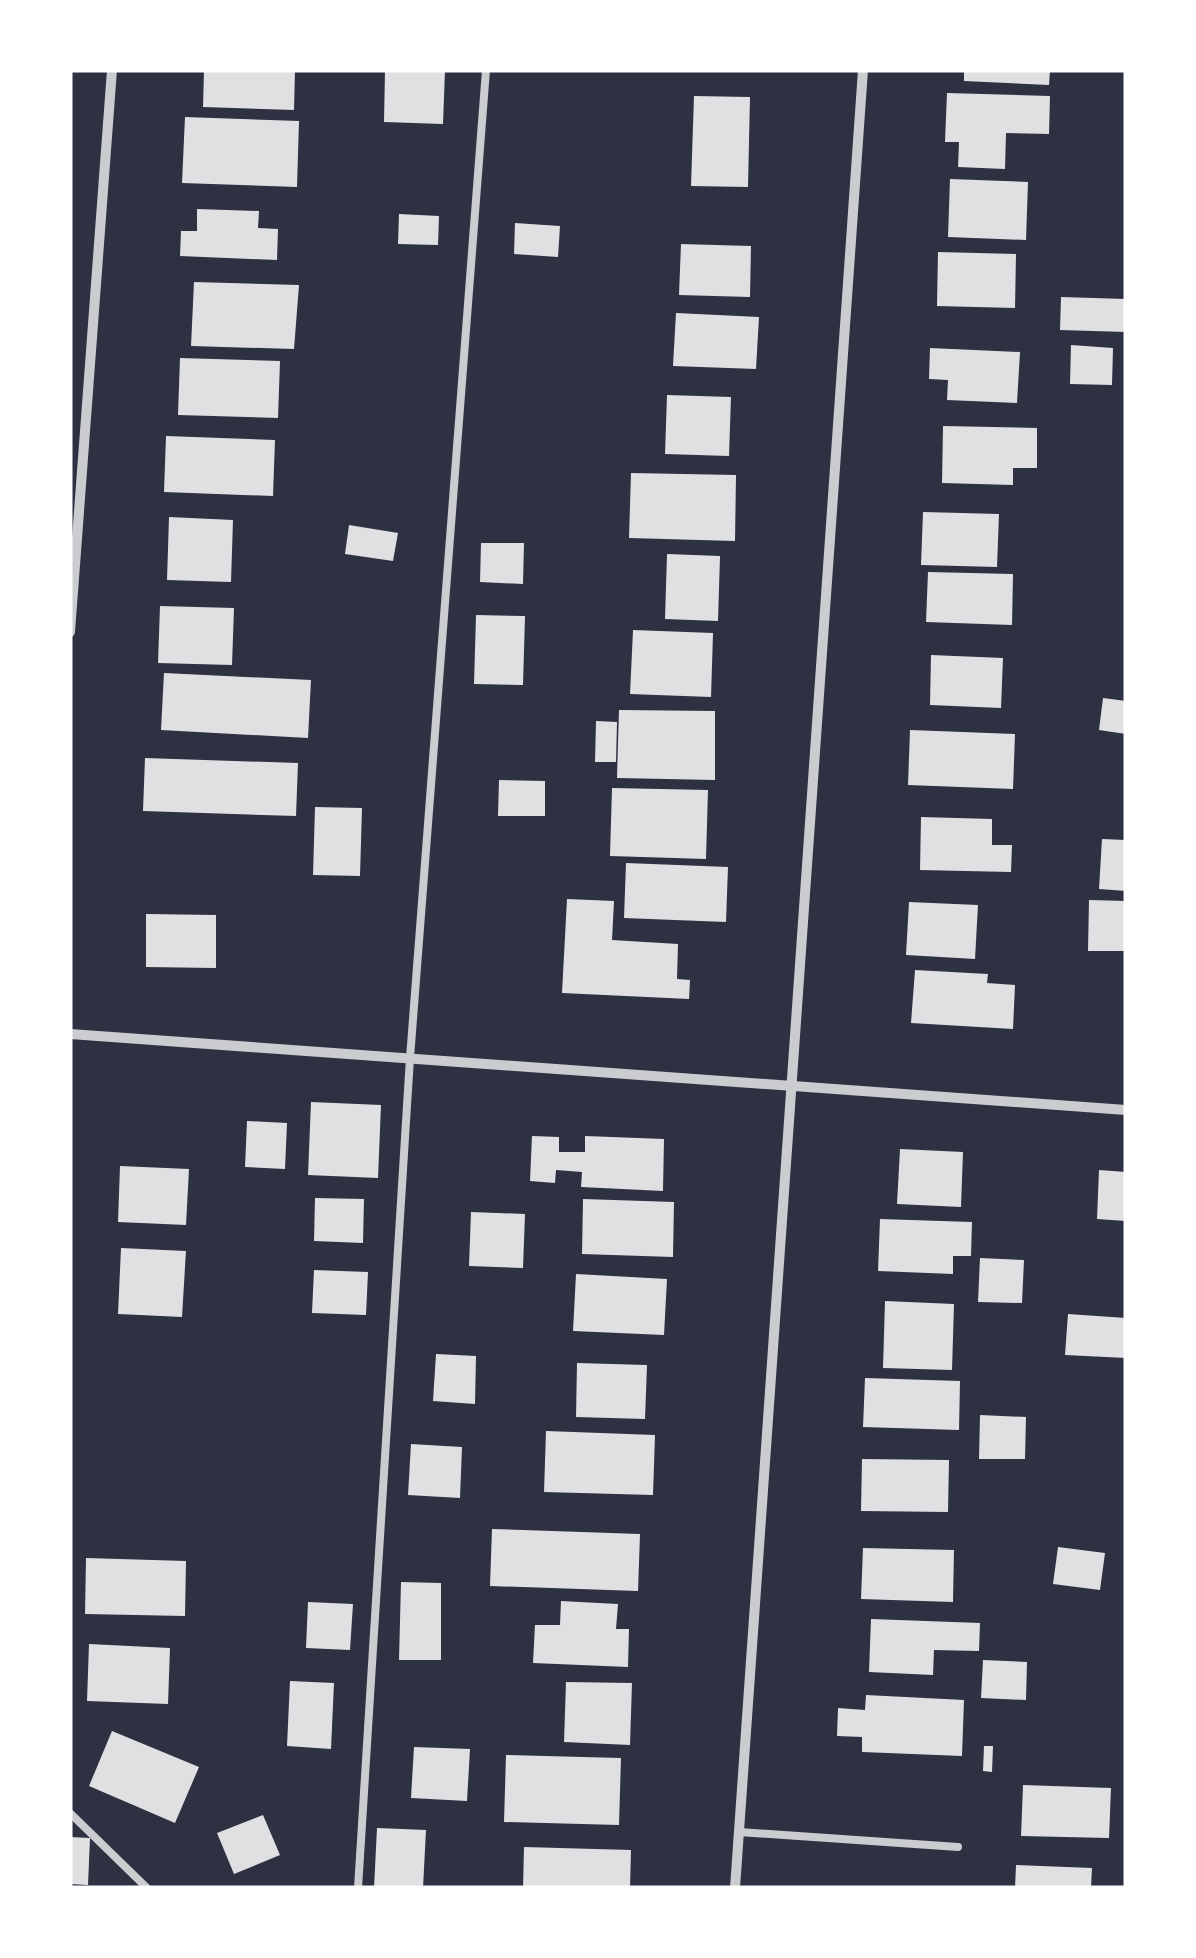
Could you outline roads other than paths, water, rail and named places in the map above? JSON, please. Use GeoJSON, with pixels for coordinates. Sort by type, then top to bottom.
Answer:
{"type":"FeatureCollection","features":[{"type":"Feature","properties":{"kind":"street"},"geometry":{"type":"LineString","coordinates":[[70,632],[112,70]]}},
{"type":"Feature","properties":{"kind":"street"},"geometry":{"type":"LineString","coordinates":[[735,1888],[863,70]]}},
{"type":"Feature","properties":{"kind":"street"},"geometry":{"type":"LineString","coordinates":[[70,1034],[1126,1110]]}},
{"type":"Feature","properties":{"kind":"lane"},"geometry":{"type":"LineString","coordinates":[[358,1888],[410,1058],[486,70]]}},
{"type":"Feature","properties":{"kind":"lane"},"geometry":{"type":"LineString","coordinates":[[70,1813],[147,1888]]}},
{"type":"Feature","properties":{"kind":"lane"},"geometry":{"type":"LineString","coordinates":[[738,1832],[958,1847]]}}]}
